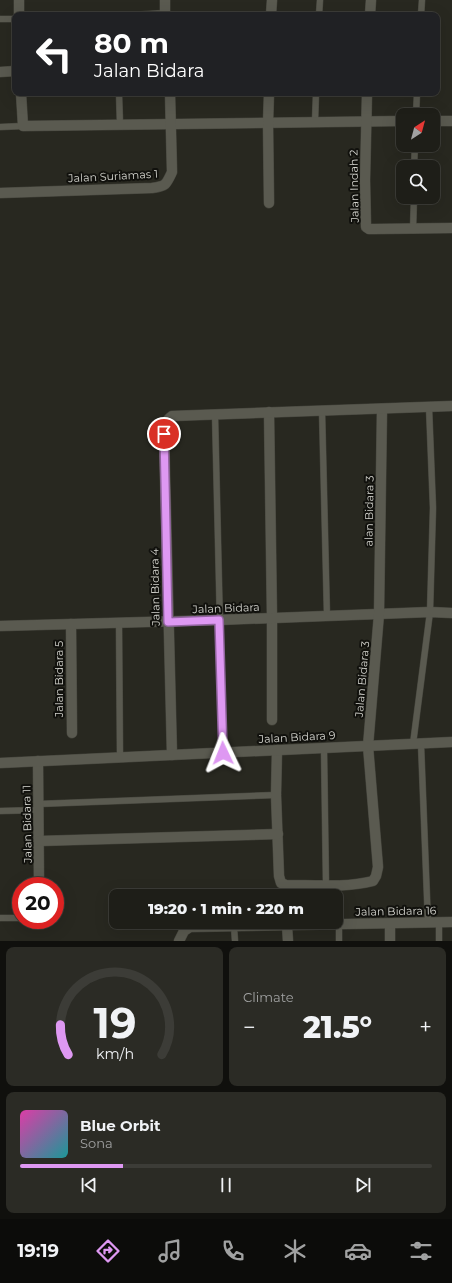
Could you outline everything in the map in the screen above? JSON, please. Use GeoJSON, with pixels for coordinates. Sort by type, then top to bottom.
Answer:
{"type":"FeatureCollection","features":[{"type":"Feature","properties":{"kind":"street"},"geometry":{"type":"LineString","coordinates":[[19,0],[19,12]]}},
{"type":"Feature","properties":{"kind":"street"},"geometry":{"type":"LineString","coordinates":[[165,0],[165,12]]}},
{"type":"Feature","properties":{"kind":"street"},"geometry":{"type":"LineString","coordinates":[[271,12],[272,0]]}},
{"type":"Feature","properties":{"kind":"street"},"geometry":{"type":"LineString","coordinates":[[370,12],[371,0]]}},
{"type":"Feature","properties":{"kind":"street"},"geometry":{"type":"LineString","coordinates":[[0,72],[12,71]]}},
{"type":"Feature","properties":{"kind":"street"},"geometry":{"type":"LineString","coordinates":[[22,96],[23,126],[396,121]]}},
{"type":"Feature","properties":{"kind":"street"},"geometry":{"type":"LineString","coordinates":[[170,96],[171,124]]}},
{"type":"Feature","properties":{"kind":"street"},"geometry":{"type":"LineString","coordinates":[[269,96],[269,203]]}},
{"type":"Feature","properties":{"kind":"street"},"geometry":{"type":"LineString","coordinates":[[366,122],[367,96]]}},
{"type":"Feature","properties":{"kind":"street"},"geometry":{"type":"LineString","coordinates":[[440,121],[452,120]]}},
{"type":"Feature","properties":{"kind":"street","name":"Jalan Indah 2"},"geometry":{"type":"LineString","coordinates":[[366,122],[366,227],[369,229],[413,230]]}},
{"type":"Feature","properties":{"kind":"street","name":"Jalan Suriamas 1"},"geometry":{"type":"LineString","coordinates":[[0,193],[163,187],[168,181],[172,172],[171,124]]}},
{"type":"Feature","properties":{"kind":"street"},"geometry":{"type":"LineString","coordinates":[[413,230],[452,228]]}},
{"type":"Feature","properties":{"kind":"street"},"geometry":{"type":"LineString","coordinates":[[215,414],[452,406]]}},
{"type":"Feature","properties":{"kind":"street","name":"alan Bidara 3"},"geometry":{"type":"LineString","coordinates":[[379,614],[382,408]]}},
{"type":"Feature","properties":{"kind":"street"},"geometry":{"type":"LineString","coordinates":[[269,412],[272,720]]}},
{"type":"Feature","properties":{"kind":"street","name":"Jalan Bidara 4"},"geometry":{"type":"LineString","coordinates":[[172,755],[164,434],[165,424],[172,416],[215,414]]}},
{"type":"Feature","properties":{"kind":"street","name":"Jalan Bidara"},"geometry":{"type":"LineString","coordinates":[[0,626],[168,622],[430,612],[452,613]]}},
{"type":"Feature","properties":{"kind":"street","name":"Jalan Bidara 3"},"geometry":{"type":"LineString","coordinates":[[326,885],[361,884],[373,881],[378,867],[368,746],[379,614]]}},
{"type":"Feature","properties":{"kind":"street","name":"Jalan Bidara 5"},"geometry":{"type":"LineString","coordinates":[[71,624],[72,733]]}},
{"type":"Feature","properties":{"kind":"street","name":"Jalan Bidara 9"},"geometry":{"type":"LineString","coordinates":[[0,763],[452,742]]}},
{"type":"Feature","properties":{"kind":"street"},"geometry":{"type":"LineString","coordinates":[[277,750],[276,795],[279,876],[281,883],[286,885],[326,885]]}},
{"type":"Feature","properties":{"kind":"street","name":"Jalan Bidara 11"},"geometry":{"type":"LineString","coordinates":[[38,761],[39,877]]}},
{"type":"Feature","properties":{"kind":"street"},"geometry":{"type":"LineString","coordinates":[[39,841],[278,834]]}},
{"type":"Feature","properties":{"kind":"street","name":"Jalan Bidara 16"},"geometry":{"type":"LineString","coordinates":[[343,925],[452,922]]}},
{"type":"Feature","properties":{"kind":"street"},"geometry":{"type":"LineString","coordinates":[[390,924],[390,941]]}},
{"type":"Feature","properties":{"kind":"street","name":"Jalan Bidara 16"},"geometry":{"type":"LineString","coordinates":[[179,941],[184,931],[187,929]]}},
{"type":"Feature","properties":{"kind":"street"},"geometry":{"type":"LineString","coordinates":[[288,929],[288,941]]}},
{"type":"Feature","properties":{"kind":"lane"},"geometry":{"type":"LineString","coordinates":[[319,12],[320,0]]}},
{"type":"Feature","properties":{"kind":"lane"},"geometry":{"type":"LineString","coordinates":[[421,12],[422,0]]}},
{"type":"Feature","properties":{"kind":"lane"},"geometry":{"type":"LineString","coordinates":[[0,19],[12,19]]}},
{"type":"Feature","properties":{"kind":"lane"},"geometry":{"type":"LineString","coordinates":[[118,96],[120,124]]}},
{"type":"Feature","properties":{"kind":"lane"},"geometry":{"type":"LineString","coordinates":[[315,122],[316,96]]}},
{"type":"Feature","properties":{"kind":"lane"},"geometry":{"type":"LineString","coordinates":[[416,108],[417,96]]}},
{"type":"Feature","properties":{"kind":"lane"},"geometry":{"type":"LineString","coordinates":[[0,127],[23,126]]}},
{"type":"Feature","properties":{"kind":"lane"},"geometry":{"type":"LineString","coordinates":[[413,230],[414,204]]}},
{"type":"Feature","properties":{"kind":"lane"},"geometry":{"type":"LineString","coordinates":[[428,923],[417,744],[430,612],[433,508],[429,407]]}},
{"type":"Feature","properties":{"kind":"lane"},"geometry":{"type":"LineString","coordinates":[[322,410],[327,616]]}},
{"type":"Feature","properties":{"kind":"lane"},"geometry":{"type":"LineString","coordinates":[[215,414],[223,753]]}},
{"type":"Feature","properties":{"kind":"lane"},"geometry":{"type":"LineString","coordinates":[[119,623],[120,757]]}},
{"type":"Feature","properties":{"kind":"lane"},"geometry":{"type":"LineString","coordinates":[[324,748],[326,885]]}},
{"type":"Feature","properties":{"kind":"lane"},"geometry":{"type":"LineString","coordinates":[[0,811],[38,807],[276,795]]}},
{"type":"Feature","properties":{"kind":"lane"},"geometry":{"type":"LineString","coordinates":[[0,918],[12,918]]}},
{"type":"Feature","properties":{"kind":"lane"},"geometry":{"type":"LineString","coordinates":[[438,923],[439,941]]}},
{"type":"Feature","properties":{"kind":"lane"},"geometry":{"type":"LineString","coordinates":[[234,929],[234,941]]}},
{"type":"Feature","properties":{"kind":"lane"},"geometry":{"type":"LineString","coordinates":[[338,929],[339,941]]}},
{"type":"Feature","properties":{"kind":"route"},"geometry":{"type":"LineString","coordinates":[[164,434],[168,622],[219,620],[223,753]]}}]}
